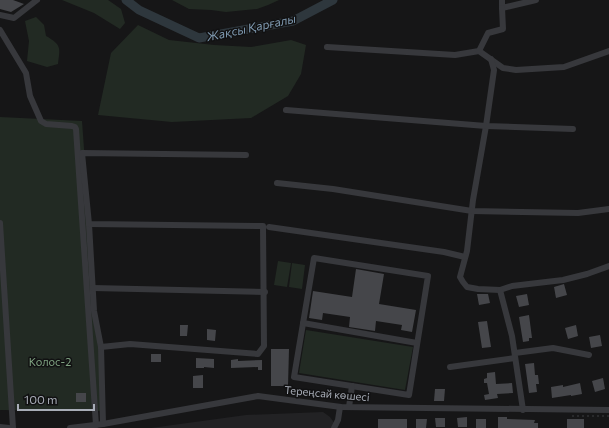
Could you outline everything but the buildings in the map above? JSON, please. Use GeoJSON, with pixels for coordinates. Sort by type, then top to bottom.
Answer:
{"type":"FeatureCollection","features":[{"type":"Feature","properties":{"kind":"street"},"geometry":{"type":"LineString","coordinates":[[0,15],[14,18],[37,0]]}},
{"type":"Feature","properties":{"kind":"street"},"geometry":{"type":"LineString","coordinates":[[479,51],[488,33],[503,29],[502,0]]}},
{"type":"Feature","properties":{"kind":"street"},"geometry":{"type":"LineString","coordinates":[[502,8],[536,0]]}},
{"type":"Feature","properties":{"kind":"street"},"geometry":{"type":"LineString","coordinates":[[0,30],[26,73],[30,96],[41,121],[46,124],[72,126],[76,129],[100,424]]}},
{"type":"Feature","properties":{"kind":"street"},"geometry":{"type":"LineString","coordinates":[[0,42],[8,42]]}},
{"type":"Feature","properties":{"kind":"street"},"geometry":{"type":"LineString","coordinates":[[327,47],[455,55],[479,51],[503,68],[516,70],[564,67],[609,51]]}},
{"type":"Feature","properties":{"kind":"street"},"geometry":{"type":"LineString","coordinates":[[491,59],[494,70],[465,257],[460,277],[467,287],[500,290],[512,286],[563,280],[587,274],[609,266]]}},
{"type":"Feature","properties":{"kind":"street"},"geometry":{"type":"LineString","coordinates":[[286,110],[486,126],[573,129]]}},
{"type":"Feature","properties":{"kind":"street"},"geometry":{"type":"LineString","coordinates":[[100,424],[101,347],[94,312],[89,224],[82,153],[246,156]]}},
{"type":"Feature","properties":{"kind":"street"},"geometry":{"type":"LineString","coordinates":[[277,184],[333,189],[472,211],[578,213],[609,209]]}},
{"type":"Feature","properties":{"kind":"street"},"geometry":{"type":"LineString","coordinates":[[0,224],[13,428]]}},
{"type":"Feature","properties":{"kind":"street"},"geometry":{"type":"LineString","coordinates":[[89,224],[263,226],[264,346],[258,354],[130,344],[101,347]]}},
{"type":"Feature","properties":{"kind":"street"},"geometry":{"type":"LineString","coordinates":[[269,228],[444,252],[465,257]]}},
{"type":"Feature","properties":{"kind":"street"},"geometry":{"type":"LineString","coordinates":[[314,258],[428,276],[418,343],[409,395],[294,376],[314,258]]}},
{"type":"Feature","properties":{"kind":"street"},"geometry":{"type":"LineString","coordinates":[[93,288],[264,292]]}},
{"type":"Feature","properties":{"kind":"street"},"geometry":{"type":"LineString","coordinates":[[500,290],[512,336],[522,410]]}},
{"type":"Feature","properties":{"kind":"street"},"geometry":{"type":"LineString","coordinates":[[303,323],[418,343]]}},
{"type":"Feature","properties":{"kind":"street"},"geometry":{"type":"LineString","coordinates":[[450,367],[553,348],[589,355]]}},
{"type":"Feature","properties":{"kind":"street"},"geometry":{"type":"LineString","coordinates":[[350,407],[352,386]]}},
{"type":"Feature","properties":{"kind":"street","name":"Тереңсай көшесі"},"geometry":{"type":"LineString","coordinates":[[70,428],[258,396],[340,407],[609,410]]}},
{"type":"Feature","properties":{"kind":"street"},"geometry":{"type":"LineString","coordinates":[[334,428],[338,420],[340,407]]}},
{"type":"Feature","properties":{"kind":"street"},"geometry":{"type":"LineString","coordinates":[[0,427],[9,428]]}},
{"type":"Feature","properties":{"kind":"shaded area"},"geometry":{"type":"Polygon","coordinates":[[[323,412],[330,417],[335,424],[331,428],[151,428],[246,415],[323,412]]]}},
{"type":"Feature","properties":{"kind":"green space"},"geometry":{"type":"Polygon","coordinates":[[[62,0],[108,0],[121,9],[125,23],[120,29],[94,13],[62,0]]]}},
{"type":"Feature","properties":{"kind":"green space"},"geometry":{"type":"Polygon","coordinates":[[[172,0],[279,0],[257,9],[226,12],[189,9],[172,0]]]}},
{"type":"Feature","properties":{"kind":"green space"},"geometry":{"type":"Polygon","coordinates":[[[36,17],[44,25],[46,36],[55,42],[59,47],[58,64],[47,67],[27,61],[29,41],[25,21],[36,17]]]}},
{"type":"Feature","properties":{"kind":"green space"},"geometry":{"type":"Polygon","coordinates":[[[138,25],[169,40],[214,45],[251,47],[291,40],[306,45],[301,74],[288,96],[251,118],[172,122],[98,115],[111,53],[138,25]]]}},
{"type":"Feature","properties":{"kind":"green space","name":"Колос-2"},"geometry":{"type":"Polygon","coordinates":[[[0,117],[82,121],[103,411],[0,410],[0,117]]]}},
{"type":"Feature","properties":{"kind":"green space"},"geometry":{"type":"Polygon","coordinates":[[[278,261],[291,263],[287,287],[274,285],[278,261]]]}},
{"type":"Feature","properties":{"kind":"green space"},"geometry":{"type":"Polygon","coordinates":[[[292,263],[305,265],[302,289],[289,287],[292,263]]]}},
{"type":"Feature","properties":{"kind":"green space"},"geometry":{"type":"Polygon","coordinates":[[[306,330],[413,347],[405,390],[299,373],[306,330]]]}},
{"type":"Feature","properties":{"kind":"waterway","name":"Жақсы Қарғалы"},"geometry":{"type":"LineString","coordinates":[[126,0],[139,10],[199,38],[293,21],[333,0]]}}]}
